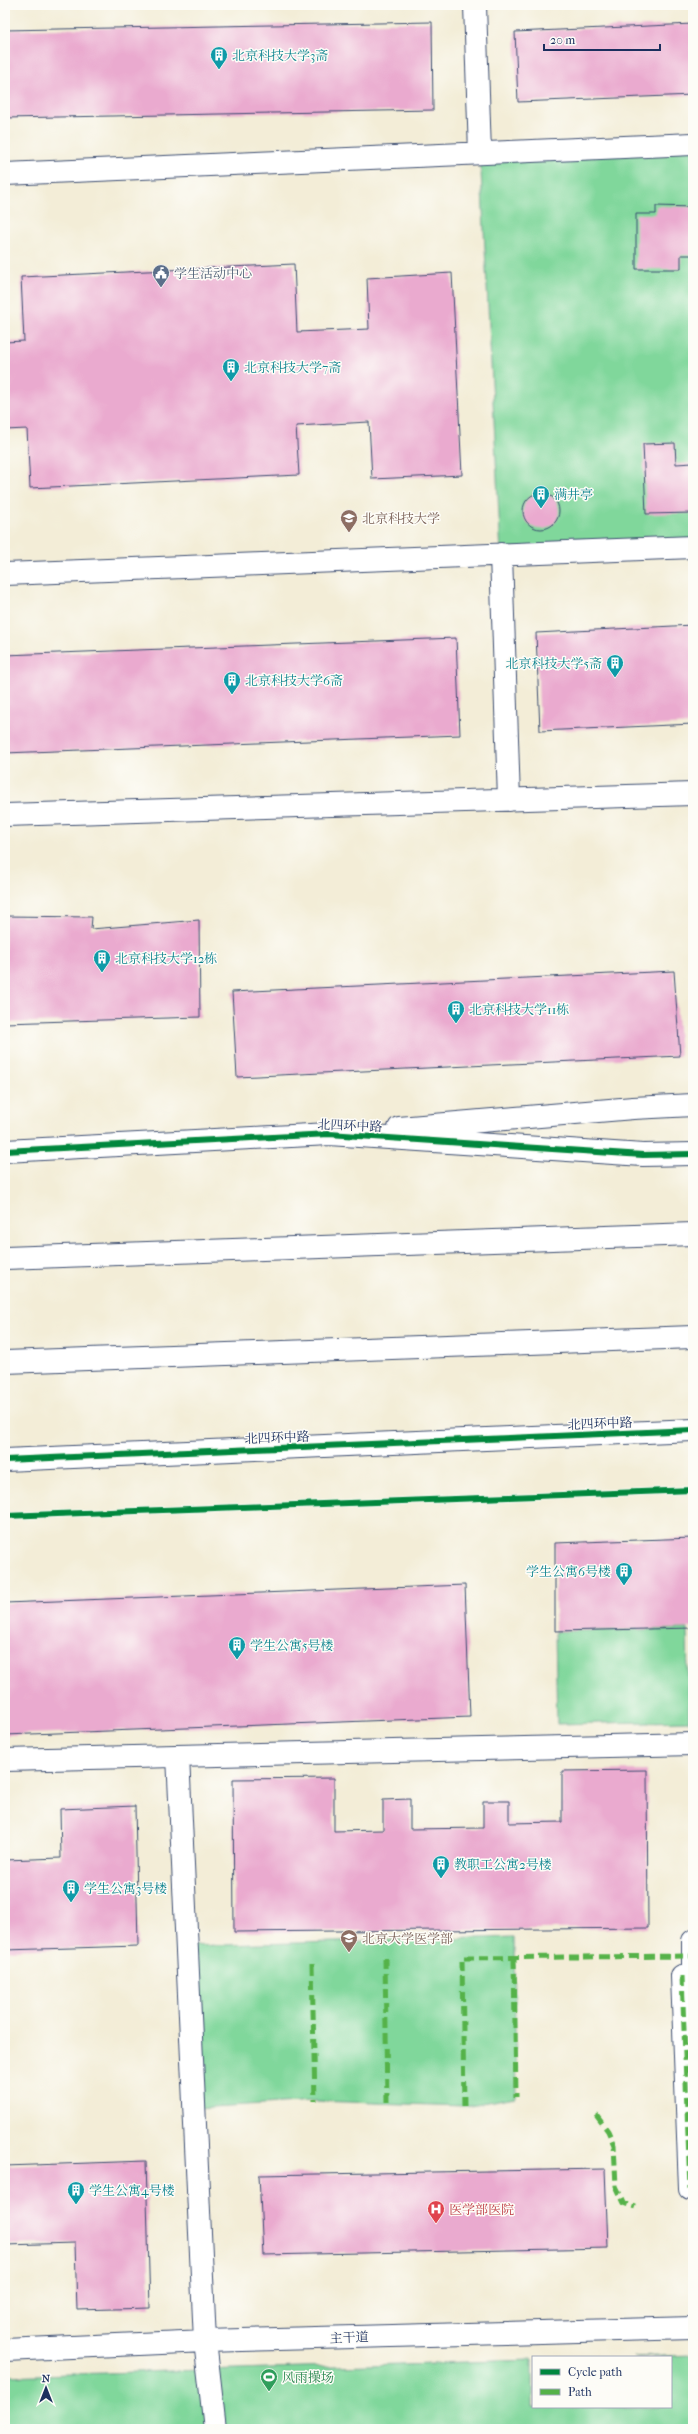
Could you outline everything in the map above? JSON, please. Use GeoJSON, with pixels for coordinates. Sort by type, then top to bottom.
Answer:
{"type":"FeatureCollection","features":[{"type":"Feature","properties":{"kind":"main road"},"geometry":{"type":"LineString","coordinates":[[475,5],[480,153]]}},
{"type":"Feature","properties":{"kind":"main road"},"geometry":{"type":"LineString","coordinates":[[5,174],[693,144]]}},
{"type":"Feature","properties":{"kind":"main road"},"geometry":{"type":"LineString","coordinates":[[5,574],[693,547]]}},
{"type":"Feature","properties":{"kind":"main road"},"geometry":{"type":"LineString","coordinates":[[501,554],[509,800]]}},
{"type":"Feature","properties":{"kind":"main road"},"geometry":{"type":"LineString","coordinates":[[5,815],[693,794]]}},
{"type":"Feature","properties":{"kind":"main road","name":"北四环中路"},"geometry":{"type":"LineString","coordinates":[[5,1151],[329,1134],[633,1108],[693,1105]]}},
{"type":"Feature","properties":{"kind":"main road","name":"北四环中路"},"geometry":{"type":"LineString","coordinates":[[329,1134],[643,1155],[693,1154]]}},
{"type":"Feature","properties":{"kind":"main road"},"geometry":{"type":"LineString","coordinates":[[5,1258],[693,1234]]}},
{"type":"Feature","properties":{"kind":"main road"},"geometry":{"type":"LineString","coordinates":[[5,1362],[693,1337]]}},
{"type":"Feature","properties":{"kind":"main road","name":"北四环中路"},"geometry":{"type":"LineString","coordinates":[[5,1460],[693,1430]]}},
{"type":"Feature","properties":{"kind":"main road"},"geometry":{"type":"LineString","coordinates":[[5,1760],[693,1744]]}},
{"type":"Feature","properties":{"kind":"main road"},"geometry":{"type":"LineString","coordinates":[[178,1756],[205,2341],[215,2429]]}},
{"type":"Feature","properties":{"kind":"main road"},"geometry":{"type":"LineString","coordinates":[[693,1941],[693,2001]]}},
{"type":"Feature","properties":{"kind":"main road"},"geometry":{"type":"LineString","coordinates":[[682,1976],[690,2189]]}},
{"type":"Feature","properties":{"kind":"main road","name":"主干道"},"geometry":{"type":"LineString","coordinates":[[5,2350],[205,2341],[693,2328]]}},
{"type":"Feature","properties":{"kind":"green space"},"geometry":{"type":"Polygon","coordinates":[[[693,144],[693,547],[501,554],[480,153],[693,144]]]}},
{"type":"Feature","properties":{"kind":"green space"},"geometry":{"type":"Polygon","coordinates":[[[687,1629],[689,1721],[557,1724],[555,1631],[687,1629]]]}},
{"type":"Feature","properties":{"kind":"green space"},"geometry":{"type":"Polygon","coordinates":[[[514,1937],[516,2097],[464,2106],[315,2101],[195,2108],[187,1946],[514,1937]]]}},
{"type":"Feature","properties":{"kind":"green space","name":"风雨操场"},"geometry":{"type":"Polygon","coordinates":[[[693,2355],[693,2429],[5,2429],[5,2376],[532,2360],[532,2408],[672,2408],[672,2356],[664,2356],[693,2355]]]}},
{"type":"Feature","properties":{"kind":"building","name":"北京科技大学3斋"},"geometry":{"type":"Polygon","coordinates":[[[432,22],[433,110],[5,118],[5,30],[432,22]]]}},
{"type":"Feature","properties":{"kind":"building"},"geometry":{"type":"Polygon","coordinates":[[[693,24],[693,95],[518,102],[515,32],[693,24]]]}},
{"type":"Feature","properties":{"kind":"building"},"geometry":{"type":"Polygon","coordinates":[[[656,206],[693,207],[693,255],[681,255],[681,269],[636,269],[636,214],[656,214],[656,206]]]}},
{"type":"Feature","properties":{"kind":"building","name":"北京科技大学7斋"},"geometry":{"type":"Polygon","coordinates":[[[294,264],[297,332],[369,329],[367,278],[452,273],[462,475],[372,479],[369,422],[296,426],[299,475],[30,488],[27,429],[5,430],[5,342],[24,341],[21,277],[294,264]]]}},
{"type":"Feature","properties":{"kind":"building"},"geometry":{"type":"Polygon","coordinates":[[[675,443],[676,464],[693,463],[693,513],[646,514],[643,444],[675,443]]]}},
{"type":"Feature","properties":{"kind":"building","name":"满井亭"},"geometry":{"type":"Polygon","coordinates":[[[541,493],[554,498],[559,511],[554,524],[541,529],[528,524],[523,511],[528,498],[541,493]]]}},
{"type":"Feature","properties":{"kind":"building","name":"北京科技大学5斋"},"geometry":{"type":"Polygon","coordinates":[[[693,625],[693,724],[540,731],[536,633],[693,625]]]}},
{"type":"Feature","properties":{"kind":"building","name":"北京科技大学6斋"},"geometry":{"type":"Polygon","coordinates":[[[456,638],[460,735],[5,753],[5,655],[456,638]]]}},
{"type":"Feature","properties":{"kind":"building","name":"北京科技大学12栋"},"geometry":{"type":"Polygon","coordinates":[[[5,916],[92,917],[91,929],[199,920],[200,1017],[5,1023],[5,916]]]}},
{"type":"Feature","properties":{"kind":"building","name":"北京科技大学11栋"},"geometry":{"type":"Polygon","coordinates":[[[674,971],[680,1056],[237,1077],[232,992],[674,971]]]}},
{"type":"Feature","properties":{"kind":"building","name":"学生公寓6号楼"},"geometry":{"type":"Polygon","coordinates":[[[693,1538],[693,1628],[555,1631],[555,1543],[693,1538]]]}},
{"type":"Feature","properties":{"kind":"building","name":"学生公寓5号楼"},"geometry":{"type":"Polygon","coordinates":[[[465,1585],[470,1717],[5,1735],[5,1603],[465,1585]]]}},
{"type":"Feature","properties":{"kind":"building","name":"教职工公寓2号楼"},"geometry":{"type":"Polygon","coordinates":[[[647,1770],[648,1928],[234,1932],[233,1779],[334,1778],[334,1831],[383,1830],[383,1800],[410,1799],[410,1829],[483,1828],[483,1801],[509,1801],[509,1823],[562,1822],[562,1771],[647,1770]]]}},
{"type":"Feature","properties":{"kind":"building","name":"学生公寓3号楼"},"geometry":{"type":"Polygon","coordinates":[[[135,1806],[138,1946],[5,1950],[5,1860],[61,1858],[60,1809],[135,1806]]]}},
{"type":"Feature","properties":{"kind":"building","name":"学生公寓4号楼"},"geometry":{"type":"Polygon","coordinates":[[[146,2161],[150,2308],[77,2310],[75,2243],[5,2245],[5,2166],[146,2161]]]}},
{"type":"Feature","properties":{"kind":"building"},"geometry":{"type":"Polygon","coordinates":[[[605,2169],[608,2248],[263,2255],[259,2175],[605,2169]]]}},
{"type":"Feature","properties":{"kind":"marked path"},"geometry":{"type":"LineString","coordinates":[[464,2106],[462,1958],[691,1956]]}},
{"type":"Feature","properties":{"kind":"marked path"},"geometry":{"type":"LineString","coordinates":[[385,1958],[387,2102]]}},
{"type":"Feature","properties":{"kind":"marked path"},"geometry":{"type":"LineString","coordinates":[[514,1958],[516,2097]]}},
{"type":"Feature","properties":{"kind":"marked path"},"geometry":{"type":"LineString","coordinates":[[312,1964],[315,2101]]}},
{"type":"Feature","properties":{"kind":"marked path"},"geometry":{"type":"LineString","coordinates":[[682,1976],[690,2189]]}},
{"type":"Feature","properties":{"kind":"marked path"},"geometry":{"type":"LineString","coordinates":[[596,2115],[608,2131],[614,2145],[616,2186],[624,2203],[636,2207]]}},
{"type":"Feature","properties":{"kind":"cycle path"},"geometry":{"type":"LineString","coordinates":[[5,1151],[329,1134],[643,1155],[693,1154]]}},
{"type":"Feature","properties":{"kind":"cycle path"},"geometry":{"type":"LineString","coordinates":[[5,1460],[693,1430]]}},
{"type":"Feature","properties":{"kind":"cycle path"},"geometry":{"type":"LineString","coordinates":[[5,1516],[693,1490]]}},
{"type":"Feature","properties":{"kind":"place","name":"北京科技大学3斋"},"geometry":{"type":"Point","coordinates":[219,70]}},
{"type":"Feature","properties":{"kind":"place","name":"学生活动中心"},"geometry":{"type":"Point","coordinates":[161,288]}},
{"type":"Feature","properties":{"kind":"place","name":"北京科技大学7斋"},"geometry":{"type":"Point","coordinates":[231,382]}},
{"type":"Feature","properties":{"kind":"place","name":"满井亭"},"geometry":{"type":"Point","coordinates":[541,509]}},
{"type":"Feature","properties":{"kind":"place","name":"北京科技大学"},"geometry":{"type":"Point","coordinates":[349,533]}},
{"type":"Feature","properties":{"kind":"place","name":"北京科技大学5斋"},"geometry":{"type":"Point","coordinates":[615,678]}},
{"type":"Feature","properties":{"kind":"place","name":"北京科技大学6斋"},"geometry":{"type":"Point","coordinates":[232,695]}},
{"type":"Feature","properties":{"kind":"place","name":"北京科技大学12栋"},"geometry":{"type":"Point","coordinates":[102,973]}},
{"type":"Feature","properties":{"kind":"place","name":"北京科技大学11栋"},"geometry":{"type":"Point","coordinates":[456,1024]}},
{"type":"Feature","properties":{"kind":"place","name":"学生公寓6号楼"},"geometry":{"type":"Point","coordinates":[624,1586]}},
{"type":"Feature","properties":{"kind":"place","name":"学生公寓5号楼"},"geometry":{"type":"Point","coordinates":[237,1660]}},
{"type":"Feature","properties":{"kind":"place","name":"教职工公寓2号楼"},"geometry":{"type":"Point","coordinates":[441,1879]}},
{"type":"Feature","properties":{"kind":"place","name":"学生公寓3号楼"},"geometry":{"type":"Point","coordinates":[71,1903]}},
{"type":"Feature","properties":{"kind":"place","name":"北京大学医学部"},"geometry":{"type":"Point","coordinates":[349,1953]}},
{"type":"Feature","properties":{"kind":"place","name":"学生公寓4号楼"},"geometry":{"type":"Point","coordinates":[76,2205]}},
{"type":"Feature","properties":{"kind":"place","name":"医学部医院"},"geometry":{"type":"Point","coordinates":[436,2224]}},
{"type":"Feature","properties":{"kind":"place","name":"风雨操场"},"geometry":{"type":"Point","coordinates":[269,2392]}}]}
